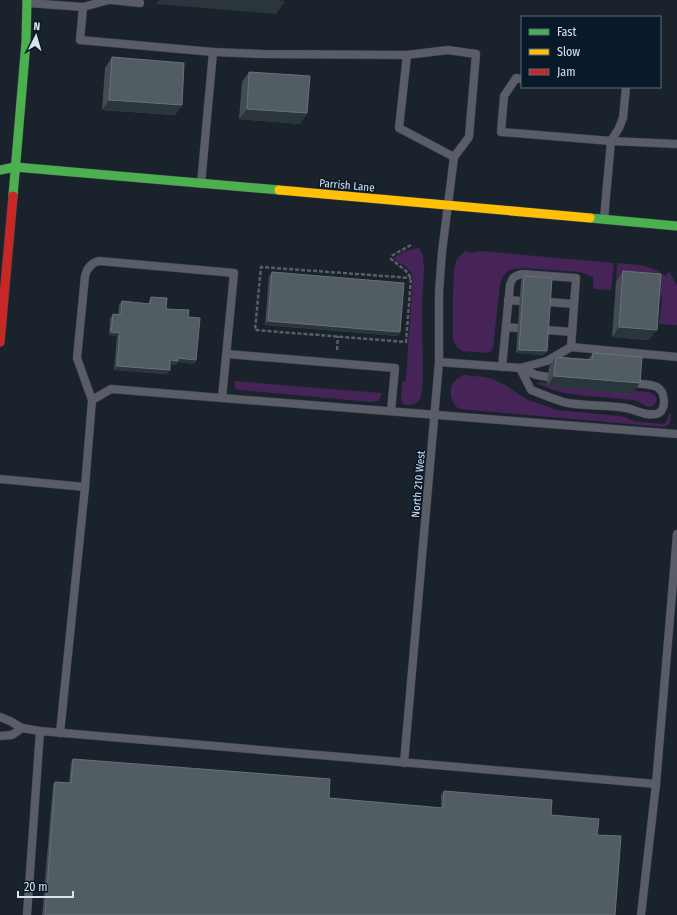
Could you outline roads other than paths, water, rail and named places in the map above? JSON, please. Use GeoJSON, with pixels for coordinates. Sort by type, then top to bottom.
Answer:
{"type":"FeatureCollection","features":[{"type":"Feature","properties":{"kind":"main road"},"geometry":{"type":"LineString","coordinates":[[0,342],[26,42],[27,2]]}},
{"type":"Feature","properties":{"kind":"main road","name":"Parrish Lane"},"geometry":{"type":"LineString","coordinates":[[0,159],[15,168]]}},
{"type":"Feature","properties":{"kind":"main road","name":"Parrish Lane"},"geometry":{"type":"LineString","coordinates":[[0,170],[15,168],[677,226]]}},
{"type":"Feature","properties":{"kind":"lane"},"geometry":{"type":"LineString","coordinates":[[27,2],[82,7],[110,0],[140,3]]}},
{"type":"Feature","properties":{"kind":"lane"},"geometry":{"type":"LineString","coordinates":[[82,7],[80,40],[213,52],[263,54],[407,55],[448,50],[476,54],[469,137],[454,157],[399,128],[407,55]]}},
{"type":"Feature","properties":{"kind":"lane"},"geometry":{"type":"LineString","coordinates":[[201,184],[213,52]]}},
{"type":"Feature","properties":{"kind":"lane"},"geometry":{"type":"LineString","coordinates":[[521,79],[516,78],[504,96],[501,132],[611,141],[677,144]]}},
{"type":"Feature","properties":{"kind":"lane"},"geometry":{"type":"LineString","coordinates":[[604,220],[611,141],[623,118],[626,88]]}},
{"type":"Feature","properties":{"kind":"lane","name":"North 210 West"},"geometry":{"type":"LineString","coordinates":[[404,762],[439,362],[439,292],[442,252],[454,157]]}},
{"type":"Feature","properties":{"kind":"lane"},"geometry":{"type":"LineString","coordinates":[[60,733],[85,487],[92,400],[77,358],[85,276],[91,264],[103,261],[234,272],[222,398]]}},
{"type":"Feature","properties":{"kind":"lane"},"geometry":{"type":"LineString","coordinates":[[502,367],[510,285],[515,276],[522,274],[576,278],[571,347]]}},
{"type":"Feature","properties":{"kind":"lane"},"geometry":{"type":"LineString","coordinates":[[508,300],[520,300]]}},
{"type":"Feature","properties":{"kind":"lane"},"geometry":{"type":"LineString","coordinates":[[548,302],[574,304]]}},
{"type":"Feature","properties":{"kind":"lane"},"geometry":{"type":"LineString","coordinates":[[506,327],[518,328]]}},
{"type":"Feature","properties":{"kind":"lane"},"geometry":{"type":"LineString","coordinates":[[546,330],[572,332]]}},
{"type":"Feature","properties":{"kind":"lane"},"geometry":{"type":"LineString","coordinates":[[439,362],[520,368],[547,361],[571,347],[677,357]]}},
{"type":"Feature","properties":{"kind":"lane"},"geometry":{"type":"LineString","coordinates":[[227,354],[395,368],[391,411]]}},
{"type":"Feature","properties":{"kind":"lane"},"geometry":{"type":"LineString","coordinates":[[520,368],[536,375],[548,377]]}},
{"type":"Feature","properties":{"kind":"lane"},"geometry":{"type":"LineString","coordinates":[[520,368],[531,390],[567,403],[625,408],[646,414],[658,413],[662,410],[664,403],[663,395],[659,388],[656,386],[633,383]]}},
{"type":"Feature","properties":{"kind":"lane"},"geometry":{"type":"LineString","coordinates":[[92,400],[111,389],[677,434]]}},
{"type":"Feature","properties":{"kind":"lane"},"geometry":{"type":"LineString","coordinates":[[0,479],[85,487]]}},
{"type":"Feature","properties":{"kind":"lane"},"geometry":{"type":"LineString","coordinates":[[641,915],[656,784],[677,534]]}},
{"type":"Feature","properties":{"kind":"lane"},"geometry":{"type":"LineString","coordinates":[[0,717],[22,728],[40,731],[656,784]]}},
{"type":"Feature","properties":{"kind":"lane"},"geometry":{"type":"LineString","coordinates":[[0,736],[12,735],[22,728]]}},
{"type":"Feature","properties":{"kind":"lane"},"geometry":{"type":"LineString","coordinates":[[27,915],[40,731]]}}]}
